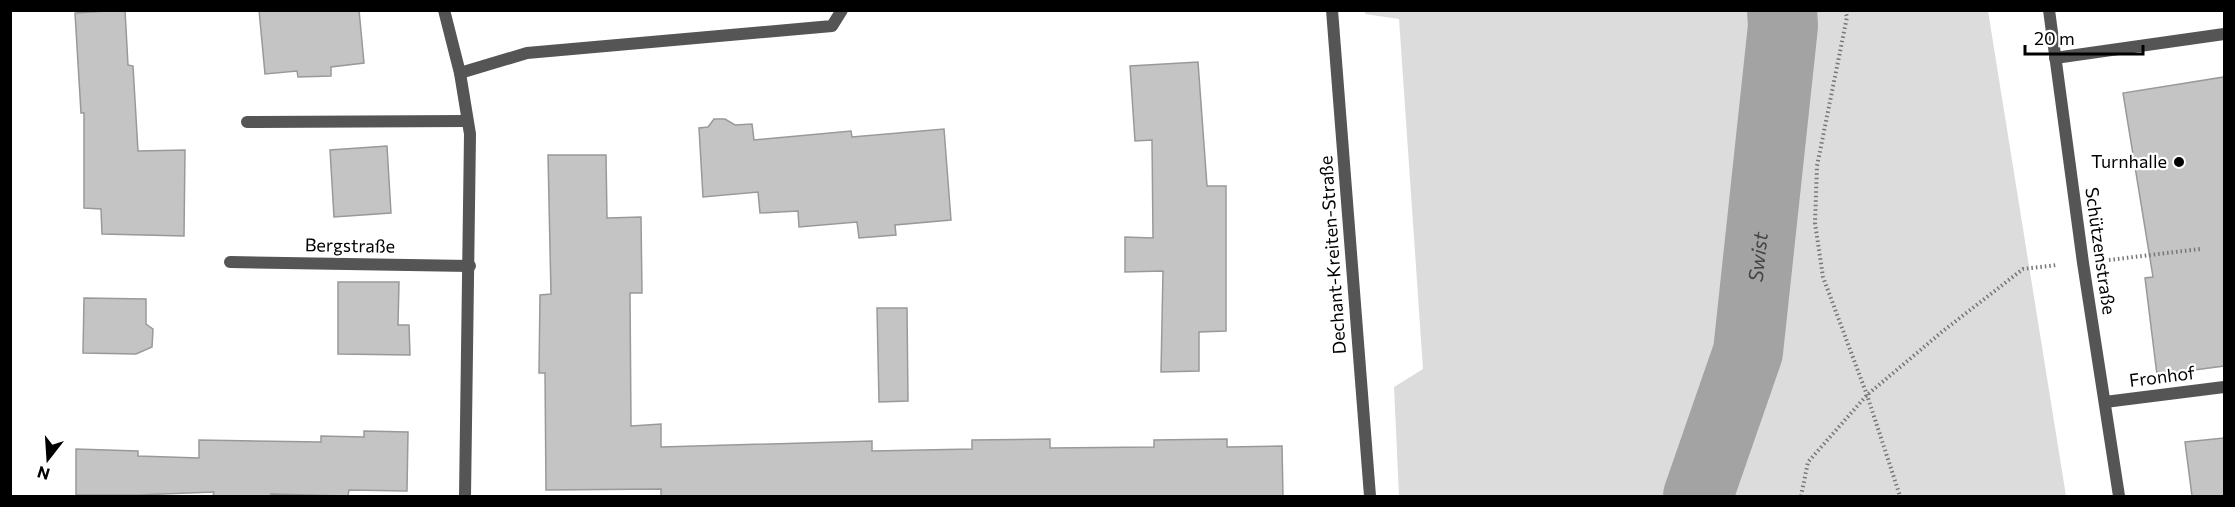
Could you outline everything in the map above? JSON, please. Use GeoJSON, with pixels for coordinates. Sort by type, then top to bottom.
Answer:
{"type":"FeatureCollection","features":[{"type":"Feature","properties":{"kind":"street"},"geometry":{"type":"LineString","coordinates":[[444,10],[460,73],[470,134],[470,266],[465,496]]}},
{"type":"Feature","properties":{"kind":"street"},"geometry":{"type":"LineString","coordinates":[[460,73],[527,52],[832,26],[842,10]]}},
{"type":"Feature","properties":{"kind":"street","name":"Dechant-Kreiten-Straße"},"geometry":{"type":"LineString","coordinates":[[1332,10],[1370,496]]}},
{"type":"Feature","properties":{"kind":"street","name":"Schützenstraße"},"geometry":{"type":"LineString","coordinates":[[2049,10],[2083,263],[2119,496]]}},
{"type":"Feature","properties":{"kind":"street"},"geometry":{"type":"LineString","coordinates":[[2055,58],[2224,34]]}},
{"type":"Feature","properties":{"kind":"street"},"geometry":{"type":"LineString","coordinates":[[247,122],[468,121]]}},
{"type":"Feature","properties":{"kind":"street","name":"Bergstraße"},"geometry":{"type":"LineString","coordinates":[[230,262],[470,266]]}},
{"type":"Feature","properties":{"kind":"street","name":"Fronhof"},"geometry":{"type":"LineString","coordinates":[[2104,402],[2224,387]]}},
{"type":"Feature","properties":{"kind":"path"},"geometry":{"type":"LineString","coordinates":[[1845,10],[1847,17],[1817,166],[1815,223],[1823,277],[1867,395],[1899,496]]}},
{"type":"Feature","properties":{"kind":"path"},"geometry":{"type":"LineString","coordinates":[[1801,496],[1808,462],[1867,395],[2023,269],[2200,249]]}},
{"type":"Feature","properties":{"kind":"shaded area"},"geometry":{"type":"Polygon","coordinates":[[[1365,11],[1988,11],[2066,496],[1399,496],[1394,387],[1423,369],[1399,19],[1365,14],[1365,11]]]}},
{"type":"Feature","properties":{"kind":"building"},"geometry":{"type":"Polygon","coordinates":[[[125,10],[128,65],[133,66],[138,151],[185,150],[184,236],[102,234],[101,209],[84,208],[84,113],[81,113],[75,13],[125,10]]]}},
{"type":"Feature","properties":{"kind":"building"},"geometry":{"type":"Polygon","coordinates":[[[259,10],[359,10],[364,63],[331,67],[331,76],[298,77],[297,71],[265,74],[259,10]]]}},
{"type":"Feature","properties":{"kind":"building"},"geometry":{"type":"Polygon","coordinates":[[[1198,62],[1207,186],[1226,186],[1226,331],[1199,332],[1199,371],[1161,372],[1163,271],[1125,272],[1125,237],[1153,238],[1152,140],[1135,141],[1130,66],[1198,62]]]}},
{"type":"Feature","properties":{"kind":"building","name":"Turnhalle"},"geometry":{"type":"Polygon","coordinates":[[[2224,77],[2224,366],[2157,375],[2145,278],[2153,277],[2123,93],[2224,77]]]}},
{"type":"Feature","properties":{"kind":"building"},"geometry":{"type":"Polygon","coordinates":[[[714,119],[725,119],[735,125],[752,124],[754,140],[851,131],[852,137],[944,129],[951,220],[895,225],[896,235],[859,238],[857,222],[799,227],[798,211],[760,213],[758,192],[703,197],[699,128],[708,127],[714,119]]]}},
{"type":"Feature","properties":{"kind":"building"},"geometry":{"type":"Polygon","coordinates":[[[387,146],[391,213],[334,217],[330,150],[387,146]]]}},
{"type":"Feature","properties":{"kind":"building"},"geometry":{"type":"Polygon","coordinates":[[[548,155],[606,155],[607,218],[641,217],[642,293],[630,293],[631,426],[661,424],[661,447],[872,441],[872,451],[972,449],[972,440],[1050,439],[1050,448],[1154,447],[1154,440],[1227,439],[1227,447],[1282,446],[1283,496],[661,496],[661,489],[546,490],[545,373],[539,373],[540,295],[551,294],[548,155]]]}},
{"type":"Feature","properties":{"kind":"building"},"geometry":{"type":"Polygon","coordinates":[[[338,282],[399,282],[398,325],[409,325],[410,355],[338,354],[338,282]]]}},
{"type":"Feature","properties":{"kind":"building"},"geometry":{"type":"Polygon","coordinates":[[[84,298],[146,299],[146,324],[153,329],[152,347],[136,354],[83,353],[84,298]]]}},
{"type":"Feature","properties":{"kind":"building"},"geometry":{"type":"Polygon","coordinates":[[[877,308],[907,308],[908,401],[879,402],[877,308]]]}},
{"type":"Feature","properties":{"kind":"building"},"geometry":{"type":"Polygon","coordinates":[[[364,431],[408,432],[407,491],[349,490],[348,496],[271,494],[271,496],[213,496],[214,492],[76,495],[76,449],[138,451],[138,456],[199,458],[199,440],[321,442],[321,436],[364,437],[364,431]]]}},
{"type":"Feature","properties":{"kind":"building"},"geometry":{"type":"Polygon","coordinates":[[[2224,438],[2224,496],[2192,496],[2185,442],[2224,438]]]}},
{"type":"Feature","properties":{"kind":"waterway","name":"Swist"},"geometry":{"type":"LineString","coordinates":[[1698,496],[1748,352],[1783,26],[1782,10]]}},
{"type":"Feature","properties":{"kind":"place","name":"Turnhalle"},"geometry":{"type":"Point","coordinates":[2179,162]}}]}
